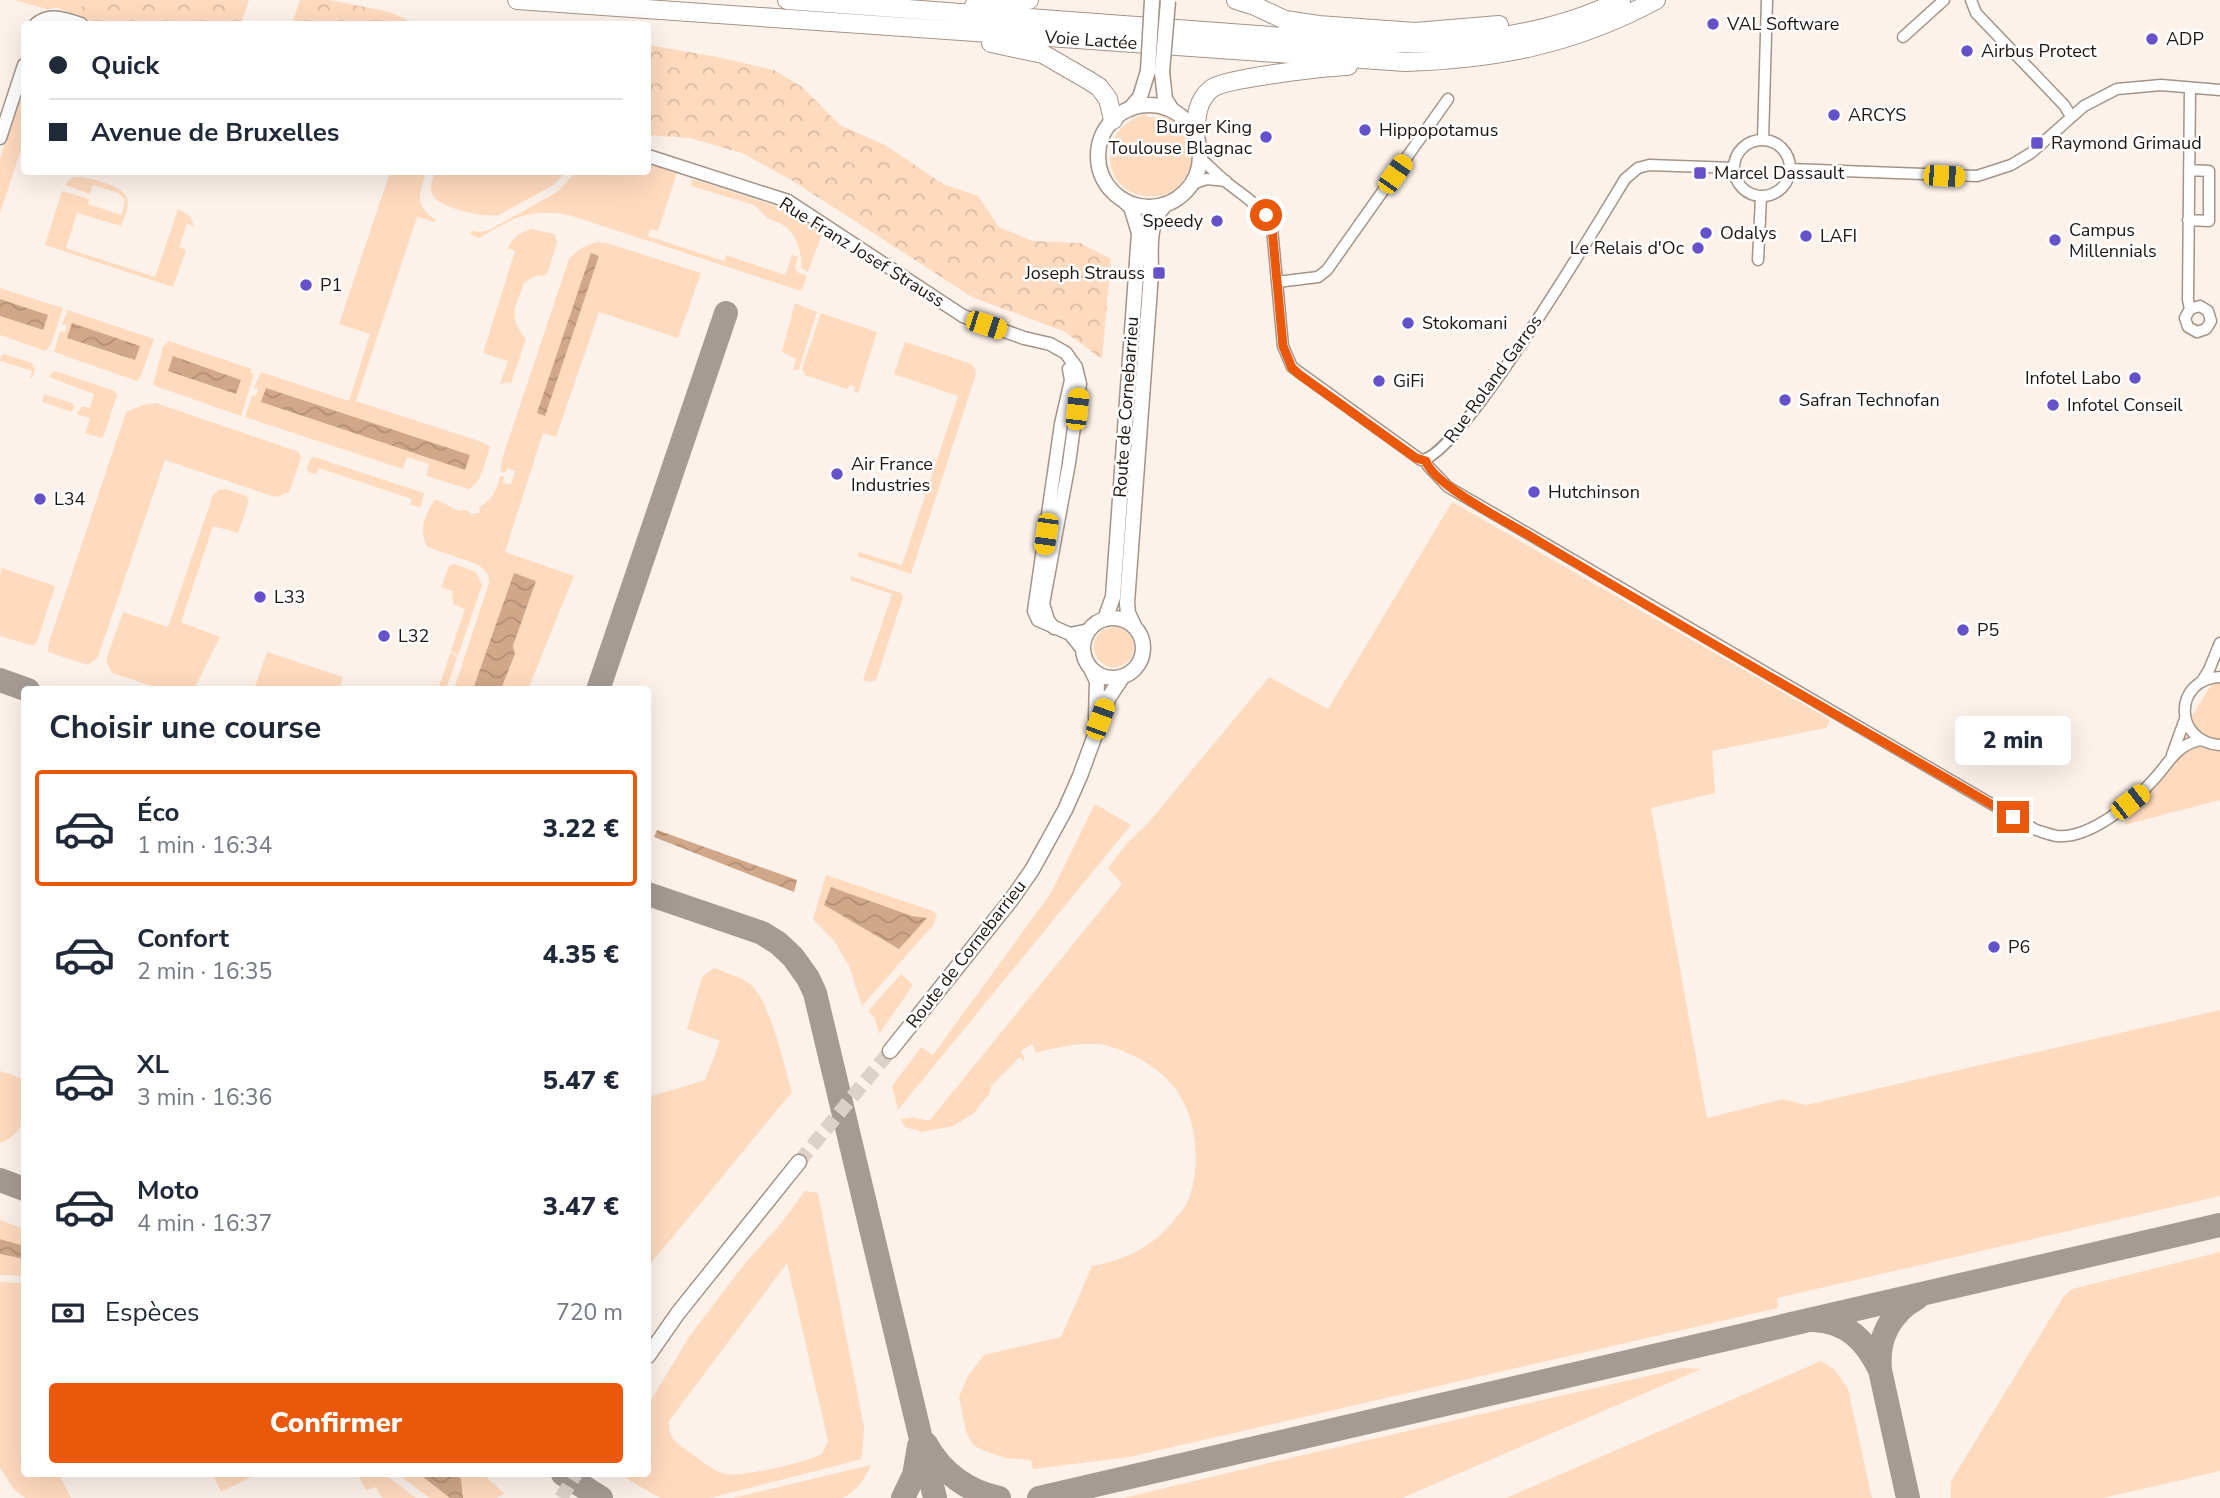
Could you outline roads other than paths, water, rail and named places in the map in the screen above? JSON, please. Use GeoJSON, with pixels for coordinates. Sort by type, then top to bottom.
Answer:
{"type":"FeatureCollection","features":[{"type":"Feature","properties":{"kind":"highway","name":"Voie Lactée"},"geometry":{"type":"LineString","coordinates":[[517,0],[1405,62],[1455,61],[1536,47],[1587,32],[1656,0]]}},
{"type":"Feature","properties":{"kind":"highway","name":"Voie Lactée"},"geometry":{"type":"LineString","coordinates":[[787,0],[1364,43],[1431,44],[1520,33],[1568,20],[1621,0]]}},
{"type":"Feature","properties":{"kind":"highway"},"geometry":{"type":"LineString","coordinates":[[928,11],[1030,0]]}},
{"type":"Feature","properties":{"kind":"highway"},"geometry":{"type":"LineString","coordinates":[[1236,0],[1252,3],[1285,20],[1415,32],[1495,26],[1530,20],[1600,0]]}},
{"type":"Feature","properties":{"kind":"highway"},"geometry":{"type":"LineString","coordinates":[[905,27],[1043,54],[1099,87],[1108,99],[1113,120]]}},
{"type":"Feature","properties":{"kind":"highway"},"geometry":{"type":"LineString","coordinates":[[1196,134],[1197,108],[1214,86],[1308,70],[1364,66],[1370,59]]}},
{"type":"Feature","properties":{"kind":"main road"},"geometry":{"type":"LineString","coordinates":[[1152,0],[1155,72],[1172,110],[1186,121],[1196,134],[1200,158],[1192,184],[1178,197],[1165,205],[1142,207],[1122,199],[1106,183],[1099,164],[1099,148],[1113,120],[1130,109],[1155,72],[1168,0]]}},
{"type":"Feature","properties":{"kind":"main road"},"geometry":{"type":"LineString","coordinates":[[1130,109],[1156,105],[1172,110]]}},
{"type":"Feature","properties":{"kind":"main road","name":"Route de Cornebarrieu"},"geometry":{"type":"LineString","coordinates":[[1105,619],[1113,597],[1139,233],[1131,207],[1122,199]]}},
{"type":"Feature","properties":{"kind":"main road","name":"Route de Cornebarrieu"},"geometry":{"type":"LineString","coordinates":[[1134,626],[1128,613],[1128,603],[1152,227],[1157,213],[1165,205]]}},
{"type":"Feature","properties":{"kind":"main road"},"geometry":{"type":"LineString","coordinates":[[1120,618],[1134,626],[1140,634],[1143,654],[1132,671],[1123,676],[1106,677],[1091,667],[1083,650],[1084,639],[1096,623],[1120,618]]}},
{"type":"Feature","properties":{"kind":"main road","name":"Route de Cornebarrieu"},"geometry":{"type":"LineString","coordinates":[[1091,667],[1097,681],[1098,695],[1092,741]]}},
{"type":"Feature","properties":{"kind":"main road","name":"Route de Cornebarrieu"},"geometry":{"type":"LineString","coordinates":[[890,1051],[1032,870],[1065,810],[1109,697],[1123,676]]}},
{"type":"Feature","properties":{"kind":"main road"},"geometry":{"type":"LineString","coordinates":[[651,1352],[678,1313],[799,1162]]}},
{"type":"Feature","properties":{"kind":"street"},"geometry":{"type":"LineString","coordinates":[[1763,140],[1768,0]]}},
{"type":"Feature","properties":{"kind":"street"},"geometry":{"type":"LineString","coordinates":[[1903,37],[1944,0]]}},
{"type":"Feature","properties":{"kind":"street"},"geometry":{"type":"LineString","coordinates":[[1971,0],[1976,12],[2055,95],[2071,116]]}},
{"type":"Feature","properties":{"kind":"street"},"geometry":{"type":"LineString","coordinates":[[40,21],[51,17],[71,21]]}},
{"type":"Feature","properties":{"kind":"street"},"geometry":{"type":"LineString","coordinates":[[0,138],[21,74]]}},
{"type":"Feature","properties":{"kind":"street"},"geometry":{"type":"LineString","coordinates":[[1790,169],[1977,176],[2011,165],[2031,153],[2084,106],[2117,89],[2161,85],[2220,90]]}},
{"type":"Feature","properties":{"kind":"street"},"geometry":{"type":"LineString","coordinates":[[2190,88],[2190,309]]}},
{"type":"Feature","properties":{"kind":"street"},"geometry":{"type":"LineString","coordinates":[[1278,282],[1318,277],[1327,270],[1448,99]]}},
{"type":"Feature","properties":{"kind":"street"},"geometry":{"type":"LineString","coordinates":[[1763,140],[1782,149],[1788,158],[1790,169],[1781,189],[1772,195],[1761,197],[1741,187],[1734,168],[1736,157],[1742,148],[1763,140]]}},
{"type":"Feature","properties":{"kind":"street","name":"Rue Franz Josef Strauss"},"geometry":{"type":"LineString","coordinates":[[651,157],[788,201],[963,316],[1050,344],[1066,353],[1076,367],[1080,384],[1069,463],[1043,604],[1048,620],[1054,628],[1070,634]]}},
{"type":"Feature","properties":{"kind":"street"},"geometry":{"type":"LineString","coordinates":[[1200,158],[1256,204],[1266,215],[1272,228],[1283,346],[1292,368],[1416,458],[1426,461],[1436,475],[1460,493],[2036,830],[2068,836],[2095,828],[2141,793],[2180,747],[2200,740]]}},
{"type":"Feature","properties":{"kind":"street","name":"Rue Roland Garros"},"geometry":{"type":"LineString","coordinates":[[1426,461],[1442,449],[1475,409],[1534,325],[1625,179],[1638,168],[1649,165],[1734,168]]}},
{"type":"Feature","properties":{"kind":"street"},"geometry":{"type":"LineString","coordinates":[[2188,220],[2209,221],[2209,171],[2189,170]]}},
{"type":"Feature","properties":{"kind":"street"},"geometry":{"type":"LineString","coordinates":[[1192,184],[1207,179],[1226,181]]}},
{"type":"Feature","properties":{"kind":"street"},"geometry":{"type":"LineString","coordinates":[[1758,260],[1761,197]]}},
{"type":"Feature","properties":{"kind":"street"},"geometry":{"type":"LineString","coordinates":[[1083,650],[1070,634],[1089,630]]}},
{"type":"Feature","properties":{"kind":"street"},"geometry":{"type":"LineString","coordinates":[[2171,757],[2185,719],[2187,699],[2209,670],[2220,643]]}},
{"type":"Feature","properties":{"kind":"street"},"geometry":{"type":"LineString","coordinates":[[2201,681],[2220,677]]}},
{"type":"Feature","properties":{"kind":"street"},"geometry":{"type":"LineString","coordinates":[[2185,719],[2193,734],[2200,740],[2220,745]]}},
{"type":"Feature","properties":{"kind":"water"},"geometry":{"type":"Polygon","coordinates":[[[591,253],[599,256],[545,416],[537,413],[591,253]]]}},
{"type":"Feature","properties":{"kind":"water"},"geometry":{"type":"Polygon","coordinates":[[[0,299],[48,315],[43,330],[0,316],[0,299]]]}},
{"type":"Feature","properties":{"kind":"water"},"geometry":{"type":"Polygon","coordinates":[[[72,323],[140,346],[135,360],[67,338],[72,323]]]}},
{"type":"Feature","properties":{"kind":"water"},"geometry":{"type":"Polygon","coordinates":[[[173,356],[241,380],[236,394],[168,371],[173,356]]]}},
{"type":"Feature","properties":{"kind":"water"},"geometry":{"type":"Polygon","coordinates":[[[266,388],[470,455],[465,470],[261,402],[266,388]]]}},
{"type":"Feature","properties":{"kind":"water"},"geometry":{"type":"Polygon","coordinates":[[[514,573],[536,581],[513,646],[515,654],[502,686],[474,686],[514,573]]]}},
{"type":"Feature","properties":{"kind":"water"},"geometry":{"type":"Polygon","coordinates":[[[657,830],[797,880],[794,892],[654,837],[657,830]]]}},
{"type":"Feature","properties":{"kind":"water"},"geometry":{"type":"Polygon","coordinates":[[[831,887],[912,916],[927,918],[899,949],[824,905],[831,887]]]}},
{"type":"Feature","properties":{"kind":"water"},"geometry":{"type":"Polygon","coordinates":[[[0,1239],[21,1245],[21,1258],[0,1254],[0,1239]]]}},
{"type":"Feature","properties":{"kind":"water"},"geometry":{"type":"Polygon","coordinates":[[[423,1477],[459,1477],[463,1498],[450,1498],[423,1477]]]}},
{"type":"Feature","properties":{"kind":"tunnel"},"geometry":{"type":"LineString","coordinates":[[799,1162],[890,1051]]}},
{"type":"Feature","properties":{"kind":"tunnel"},"geometry":{"type":"LineString","coordinates":[[561,1498],[574,1477]]}},
{"type":"Feature","properties":{"kind":"place","name":"VAL Software"},"geometry":{"type":"Point","coordinates":[1713,24]}},
{"type":"Feature","properties":{"kind":"place","name":"ADP"},"geometry":{"type":"Point","coordinates":[2152,39]}},
{"type":"Feature","properties":{"kind":"place","name":"Airbus Protect"},"geometry":{"type":"Point","coordinates":[1967,51]}},
{"type":"Feature","properties":{"kind":"place","name":"ARCYS"},"geometry":{"type":"Point","coordinates":[1834,115]}},
{"type":"Feature","properties":{"kind":"place","name":"Hippopotamus"},"geometry":{"type":"Point","coordinates":[1365,130]}},
{"type":"Feature","properties":{"kind":"place","name":"Burger King Toulouse Blagnac"},"geometry":{"type":"Point","coordinates":[1266,137]}},
{"type":"Feature","properties":{"kind":"place","name":"Raymond Grimaud"},"geometry":{"type":"Point","coordinates":[2037,143]}},
{"type":"Feature","properties":{"kind":"place","name":"Marcel Dassault"},"geometry":{"type":"Point","coordinates":[1700,173]}},
{"type":"Feature","properties":{"kind":"place","name":"Speedy"},"geometry":{"type":"Point","coordinates":[1217,221]}},
{"type":"Feature","properties":{"kind":"place","name":"Odalys"},"geometry":{"type":"Point","coordinates":[1706,233]}},
{"type":"Feature","properties":{"kind":"place","name":"LAFI"},"geometry":{"type":"Point","coordinates":[1806,236]}},
{"type":"Feature","properties":{"kind":"place","name":"Campus Millennials"},"geometry":{"type":"Point","coordinates":[2055,240]}},
{"type":"Feature","properties":{"kind":"place","name":"Le Relais d'Oc"},"geometry":{"type":"Point","coordinates":[1698,248]}},
{"type":"Feature","properties":{"kind":"place","name":"Joseph Strauss"},"geometry":{"type":"Point","coordinates":[1159,273]}},
{"type":"Feature","properties":{"kind":"place","name":"P1"},"geometry":{"type":"Point","coordinates":[306,285]}},
{"type":"Feature","properties":{"kind":"place","name":"Stokomani"},"geometry":{"type":"Point","coordinates":[1408,323]}},
{"type":"Feature","properties":{"kind":"place","name":"Infotel Labo"},"geometry":{"type":"Point","coordinates":[2135,378]}},
{"type":"Feature","properties":{"kind":"place","name":"GiFi"},"geometry":{"type":"Point","coordinates":[1379,381]}},
{"type":"Feature","properties":{"kind":"place","name":"Safran Technofan"},"geometry":{"type":"Point","coordinates":[1785,400]}},
{"type":"Feature","properties":{"kind":"place","name":"Infotel Conseil"},"geometry":{"type":"Point","coordinates":[2053,405]}},
{"type":"Feature","properties":{"kind":"place","name":"Air France Industries"},"geometry":{"type":"Point","coordinates":[837,474]}},
{"type":"Feature","properties":{"kind":"place","name":"Hutchinson"},"geometry":{"type":"Point","coordinates":[1534,492]}},
{"type":"Feature","properties":{"kind":"place","name":"L34"},"geometry":{"type":"Point","coordinates":[40,499]}},
{"type":"Feature","properties":{"kind":"place","name":"L33"},"geometry":{"type":"Point","coordinates":[260,597]}},
{"type":"Feature","properties":{"kind":"place","name":"P5"},"geometry":{"type":"Point","coordinates":[1963,630]}},
{"type":"Feature","properties":{"kind":"place","name":"L32"},"geometry":{"type":"Point","coordinates":[384,636]}},
{"type":"Feature","properties":{"kind":"place","name":"P6"},"geometry":{"type":"Point","coordinates":[1994,947]}}]}
